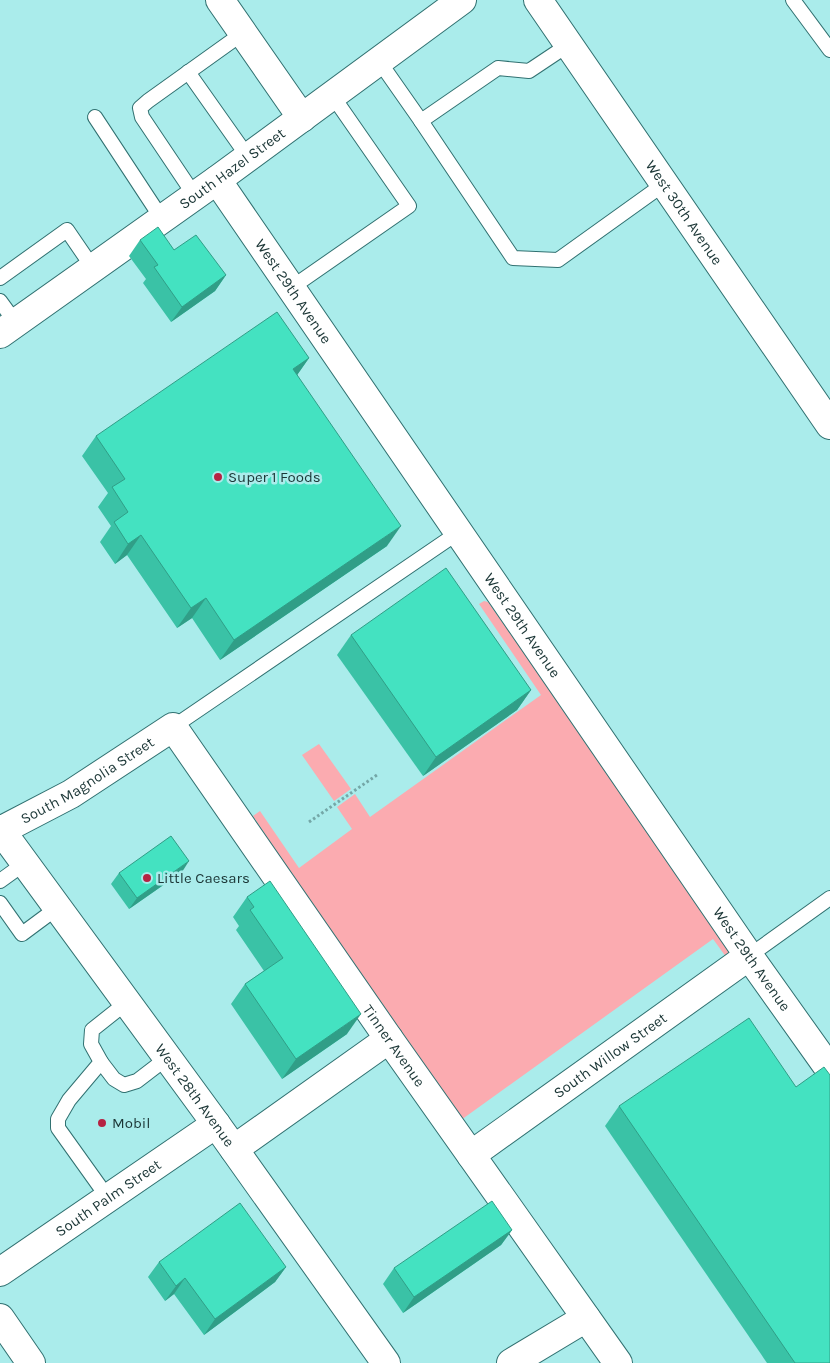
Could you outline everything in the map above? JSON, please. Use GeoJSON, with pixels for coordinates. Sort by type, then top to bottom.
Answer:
{"type":"FeatureCollection","features":[{"type":"Feature","properties":{"kind":"street"},"geometry":{"type":"LineString","coordinates":[[220,0],[302,118]]}},
{"type":"Feature","properties":{"kind":"street","name":"South Hazel Street"},"geometry":{"type":"LineString","coordinates":[[8,328],[195,196],[462,0]]}},
{"type":"Feature","properties":{"kind":"street","name":"West 30th Avenue"},"geometry":{"type":"LineString","coordinates":[[538,0],[830,425]]}},
{"type":"Feature","properties":{"kind":"street","name":"West 29th Avenue"},"geometry":{"type":"LineString","coordinates":[[217,180],[749,956],[830,1070]]}},
{"type":"Feature","properties":{"kind":"street","name":"South Magnolia Street"},"geometry":{"type":"LineString","coordinates":[[0,830],[71,794],[173,727]]}},
{"type":"Feature","properties":{"kind":"street","name":"Tinner Avenue"},"geometry":{"type":"LineString","coordinates":[[173,727],[389,1039],[618,1363]]}},
{"type":"Feature","properties":{"kind":"street","name":"West 28th Avenue"},"geometry":{"type":"LineString","coordinates":[[0,830],[216,1124],[386,1363]]}},
{"type":"Feature","properties":{"kind":"street","name":"South Willow Street"},"geometry":{"type":"LineString","coordinates":[[471,1154],[749,956]]}},
{"type":"Feature","properties":{"kind":"street"},"geometry":{"type":"LineString","coordinates":[[234,1150],[389,1039]]}},
{"type":"Feature","properties":{"kind":"street","name":"South Palm Street"},"geometry":{"type":"LineString","coordinates":[[0,1272],[216,1124]]}},
{"type":"Feature","properties":{"kind":"street"},"geometry":{"type":"LineString","coordinates":[[0,1318],[31,1363]]}},
{"type":"Feature","properties":{"kind":"street"},"geometry":{"type":"LineString","coordinates":[[511,1363],[586,1318]]}},
{"type":"Feature","properties":{"kind":"lane"},"geometry":{"type":"LineString","coordinates":[[793,0],[830,50]]}},
{"type":"Feature","properties":{"kind":"lane"},"geometry":{"type":"LineString","coordinates":[[195,196],[142,117],[140,108],[243,32]]}},
{"type":"Feature","properties":{"kind":"lane"},"geometry":{"type":"LineString","coordinates":[[421,121],[498,68],[529,71],[568,45]]}},
{"type":"Feature","properties":{"kind":"lane"},"geometry":{"type":"LineString","coordinates":[[380,61],[513,258],[558,260],[664,184]]}},
{"type":"Feature","properties":{"kind":"lane"},"geometry":{"type":"LineString","coordinates":[[188,72],[248,157]]}},
{"type":"Feature","properties":{"kind":"lane"},"geometry":{"type":"LineString","coordinates":[[291,288],[410,206],[332,95]]}},
{"type":"Feature","properties":{"kind":"lane"},"geometry":{"type":"LineString","coordinates":[[95,117],[162,219]]}},
{"type":"Feature","properties":{"kind":"lane"},"geometry":{"type":"LineString","coordinates":[[0,278],[67,230],[93,268]]}},
{"type":"Feature","properties":{"kind":"lane"},"geometry":{"type":"LineString","coordinates":[[0,301],[8,328]]}},
{"type":"Feature","properties":{"kind":"lane"},"geometry":{"type":"LineString","coordinates":[[173,727],[459,532]]}},
{"type":"Feature","properties":{"kind":"lane"},"geometry":{"type":"LineString","coordinates":[[0,881],[25,863]]}},
{"type":"Feature","properties":{"kind":"lane"},"geometry":{"type":"LineString","coordinates":[[749,956],[830,898]]}},
{"type":"Feature","properties":{"kind":"lane"},"geometry":{"type":"LineString","coordinates":[[0,904],[22,934],[57,908]]}},
{"type":"Feature","properties":{"kind":"lane"},"geometry":{"type":"LineString","coordinates":[[126,1002],[92,1030],[91,1044],[100,1062],[114,1079],[124,1085],[138,1081],[168,1058]]}},
{"type":"Feature","properties":{"kind":"lane"},"geometry":{"type":"LineString","coordinates":[[100,1062],[69,1100],[58,1119],[58,1128],[108,1198]]}},
{"type":"Feature","properties":{"kind":"path"},"geometry":{"type":"LineString","coordinates":[[309,822],[377,775]]}},
{"type":"Feature","properties":{"kind":"shaded area"},"geometry":{"type":"Polygon","coordinates":[[[484,601],[488,602],[726,937],[731,952],[729,961],[713,939],[461,1120],[450,1115],[253,816],[260,811],[299,868],[352,829],[337,807],[355,794],[370,817],[541,695],[479,604],[484,601]]]}},
{"type":"Feature","properties":{"kind":"shaded area"},"geometry":{"type":"Polygon","coordinates":[[[319,744],[351,789],[334,801],[302,755],[319,744]]]}},
{"type":"Feature","properties":{"kind":"building"},"geometry":{"type":"Polygon","coordinates":[[[158,227],[174,250],[196,235],[226,275],[182,307],[154,267],[158,265],[140,240],[158,227]]]}},
{"type":"Feature","properties":{"kind":"building","name":"Super 1 Foods"},"geometry":{"type":"Polygon","coordinates":[[[277,312],[309,358],[293,369],[401,526],[234,640],[206,598],[191,608],[141,535],[128,544],[114,522],[128,512],[112,487],[125,479],[96,436],[277,312]]]}},
{"type":"Feature","properties":{"kind":"building"},"geometry":{"type":"Polygon","coordinates":[[[446,568],[531,690],[436,757],[351,635],[446,568]]]}},
{"type":"Feature","properties":{"kind":"building","name":"Little Caesars"},"geometry":{"type":"Polygon","coordinates":[[[171,836],[189,861],[137,898],[119,873],[171,836]]]}},
{"type":"Feature","properties":{"kind":"building"},"geometry":{"type":"Polygon","coordinates":[[[270,881],[361,1014],[296,1059],[245,984],[283,958],[250,910],[254,907],[247,897],[270,881]]]}},
{"type":"Feature","properties":{"kind":"building"},"geometry":{"type":"Polygon","coordinates":[[[749,1018],[796,1087],[824,1067],[830,1075],[830,1363],[795,1363],[619,1106],[749,1018]]]}},
{"type":"Feature","properties":{"kind":"building"},"geometry":{"type":"Polygon","coordinates":[[[492,1201],[512,1230],[414,1297],[394,1268],[492,1201]]]}},
{"type":"Feature","properties":{"kind":"building"},"geometry":{"type":"Polygon","coordinates":[[[240,1203],[286,1267],[215,1319],[185,1278],[176,1286],[159,1262],[240,1203]]]}},
{"type":"Feature","properties":{"kind":"place","name":"Super 1 Foods"},"geometry":{"type":"Point","coordinates":[218,477]}},
{"type":"Feature","properties":{"kind":"place","name":"Little Caesars"},"geometry":{"type":"Point","coordinates":[147,878]}},
{"type":"Feature","properties":{"kind":"place","name":"Mobil"},"geometry":{"type":"Point","coordinates":[102,1123]}}]}
